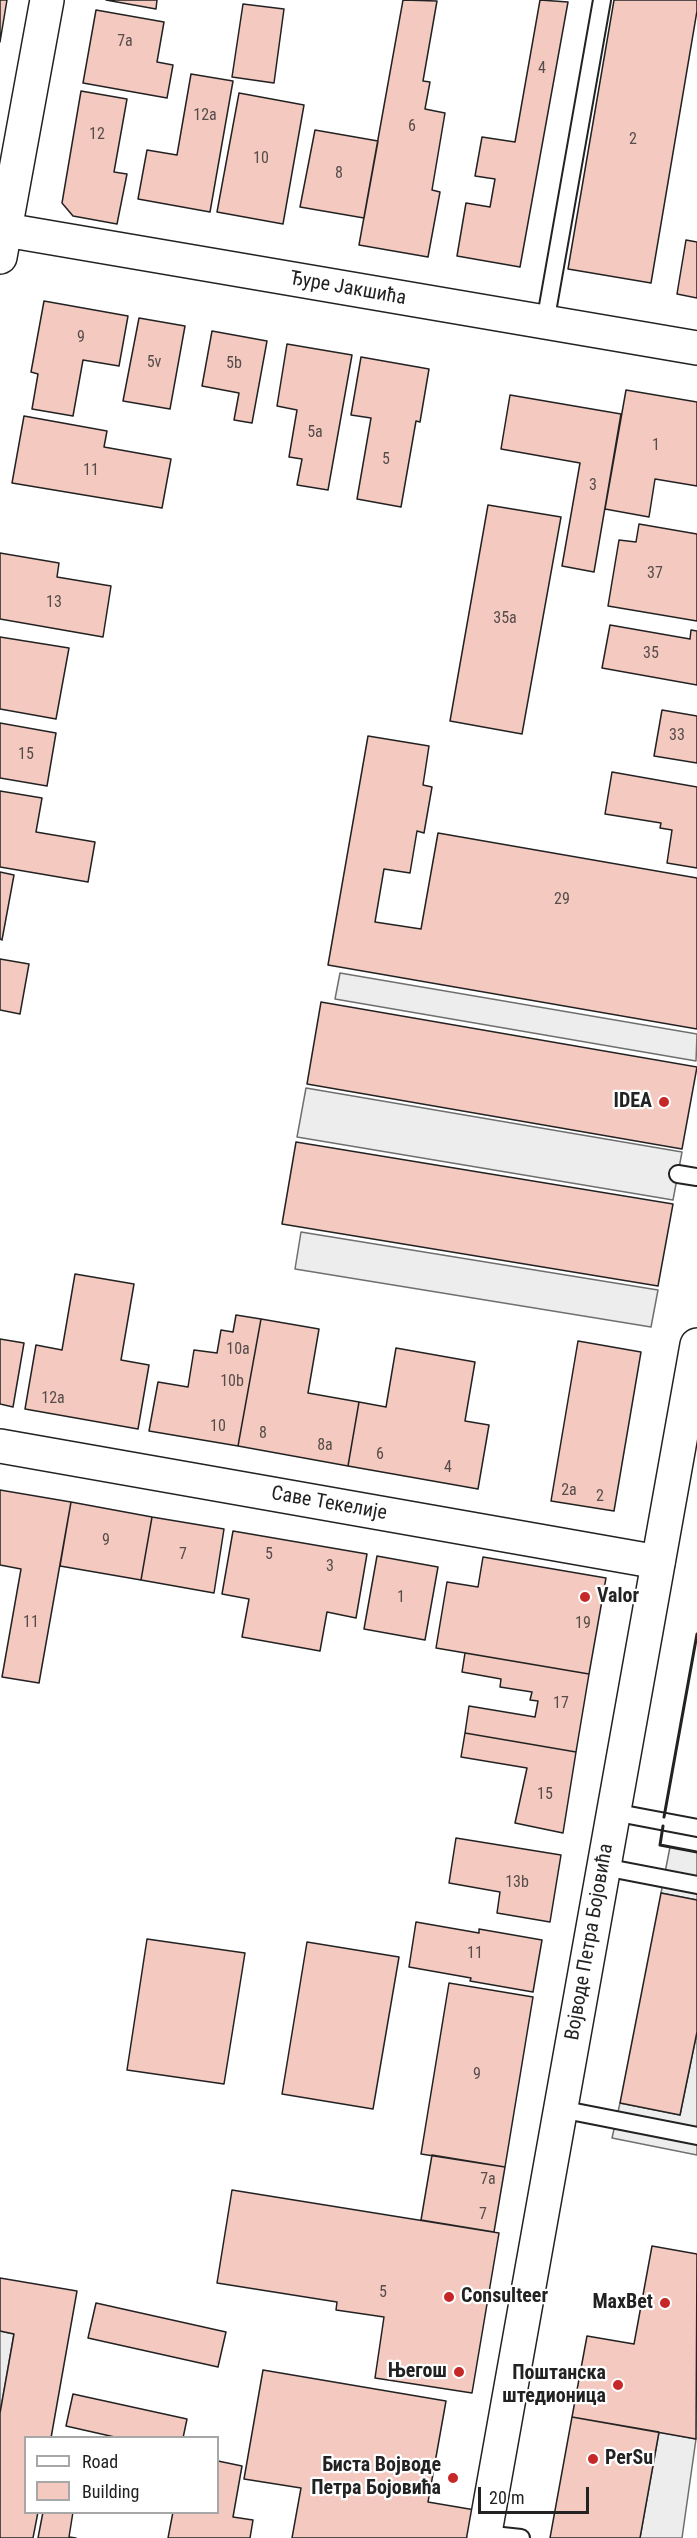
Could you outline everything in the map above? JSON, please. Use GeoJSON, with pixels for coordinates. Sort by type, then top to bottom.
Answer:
{"type":"FeatureCollection","features":[{"type":"Feature","properties":{"kind":"street"},"geometry":{"type":"LineString","coordinates":[[2,238],[47,0]]}},
{"type":"Feature","properties":{"kind":"street","name":"Ђуре Јакшића"},"geometry":{"type":"LineString","coordinates":[[2,238],[697,348]]}},
{"type":"Feature","properties":{"kind":"street","name":"Војводе Петра Бојовића"},"geometry":{"type":"LineString","coordinates":[[484,2536],[697,1345]]}},
{"type":"Feature","properties":{"kind":"street","name":"Саве Текелије"},"geometry":{"type":"LineString","coordinates":[[0,1446],[658,1562]]}},
{"type":"Feature","properties":{"kind":"lane"},"geometry":{"type":"LineString","coordinates":[[545,323],[602,0]]}},
{"type":"Feature","properties":{"kind":"lane"},"geometry":{"type":"LineString","coordinates":[[678,1174],[697,1177]]}},
{"type":"Feature","properties":{"kind":"lane"},"geometry":{"type":"LineString","coordinates":[[613,1812],[697,1828]]}},
{"type":"Feature","properties":{"kind":"lane"},"geometry":{"type":"LineString","coordinates":[[604,1867],[697,1885]]}},
{"type":"Feature","properties":{"kind":"lane"},"geometry":{"type":"LineString","coordinates":[[560,2109],[697,2136]]}},
{"type":"Feature","properties":{"kind":"lane"},"geometry":{"type":"LineString","coordinates":[[484,2536],[521,2538]]}},
{"type":"Feature","properties":{"kind":"shaded area"},"geometry":{"type":"Polygon","coordinates":[[[340,973],[697,1034],[696,1061],[335,999],[340,973]]]}},
{"type":"Feature","properties":{"kind":"shaded area"},"geometry":{"type":"Polygon","coordinates":[[[306,1088],[682,1152],[673,1200],[297,1137],[306,1088]]]}},
{"type":"Feature","properties":{"kind":"shaded area"},"geometry":{"type":"Polygon","coordinates":[[[301,1232],[658,1290],[651,1327],[295,1269],[301,1232]]]}},
{"type":"Feature","properties":{"kind":"shaded area"},"geometry":{"type":"Polygon","coordinates":[[[670,1847],[697,1852],[697,1900],[661,1893],[670,1847]]]}},
{"type":"Feature","properties":{"kind":"shaded area"},"geometry":{"type":"Polygon","coordinates":[[[697,2032],[697,2155],[612,2138],[620,2103],[680,2115],[697,2032]]]}},
{"type":"Feature","properties":{"kind":"shaded area"},"geometry":{"type":"Polygon","coordinates":[[[0,2331],[14,2334],[0,2413],[0,2331]]]}},
{"type":"Feature","properties":{"kind":"shaded area"},"geometry":{"type":"Polygon","coordinates":[[[659,2432],[696,2439],[682,2538],[640,2538],[659,2432]]]}},
{"type":"Feature","properties":{"kind":"building"},"geometry":{"type":"Polygon","coordinates":[[[0,0],[7,0],[0,42],[0,0]]]}},
{"type":"Feature","properties":{"kind":"building"},"geometry":{"type":"Polygon","coordinates":[[[106,0],[157,0],[156,9],[106,0]]]}},
{"type":"Feature","properties":{"kind":"building"},"geometry":{"type":"Polygon","coordinates":[[[403,0],[437,1],[423,81],[430,82],[425,109],[445,113],[432,190],[440,192],[428,257],[359,245],[403,0]]]}},
{"type":"Feature","properties":{"kind":"building"},"geometry":{"type":"Polygon","coordinates":[[[540,0],[568,2],[520,267],[457,256],[466,203],[490,207],[495,179],[475,176],[482,137],[515,142],[540,0]]]}},
{"type":"Feature","properties":{"kind":"building"},"geometry":{"type":"Polygon","coordinates":[[[614,0],[697,0],[651,283],[568,269],[614,0]]]}},
{"type":"Feature","properties":{"kind":"building"},"geometry":{"type":"Polygon","coordinates":[[[243,4],[284,9],[274,83],[232,77],[243,4]]]}},
{"type":"Feature","properties":{"kind":"building"},"geometry":{"type":"Polygon","coordinates":[[[96,10],[164,22],[157,62],[173,65],[167,98],[83,83],[96,10]]]}},
{"type":"Feature","properties":{"kind":"building"},"geometry":{"type":"Polygon","coordinates":[[[191,74],[233,81],[210,212],[138,199],[147,150],[177,155],[191,74]]]}},
{"type":"Feature","properties":{"kind":"building"},"geometry":{"type":"Polygon","coordinates":[[[81,91],[127,99],[114,172],[127,174],[117,224],[73,216],[62,203],[81,91]]]}},
{"type":"Feature","properties":{"kind":"building"},"geometry":{"type":"Polygon","coordinates":[[[239,93],[304,105],[283,224],[217,212],[239,93]]]}},
{"type":"Feature","properties":{"kind":"building"},"geometry":{"type":"Polygon","coordinates":[[[315,130],[378,141],[364,218],[300,207],[315,130]]]}},
{"type":"Feature","properties":{"kind":"building"},"geometry":{"type":"Polygon","coordinates":[[[686,240],[697,242],[697,298],[677,294],[686,240]]]}},
{"type":"Feature","properties":{"kind":"building"},"geometry":{"type":"Polygon","coordinates":[[[44,301],[128,316],[119,366],[83,360],[73,416],[32,409],[38,374],[31,372],[44,301]]]}},
{"type":"Feature","properties":{"kind":"building"},"geometry":{"type":"Polygon","coordinates":[[[139,318],[185,326],[170,409],[123,401],[139,318]]]}},
{"type":"Feature","properties":{"kind":"building"},"geometry":{"type":"Polygon","coordinates":[[[212,331],[267,341],[252,423],[234,420],[239,393],[202,386],[212,331]]]}},
{"type":"Feature","properties":{"kind":"building"},"geometry":{"type":"Polygon","coordinates":[[[287,344],[352,355],[328,490],[297,485],[302,459],[289,457],[297,410],[277,406],[287,344]]]}},
{"type":"Feature","properties":{"kind":"building"},"geometry":{"type":"Polygon","coordinates":[[[361,357],[429,369],[420,422],[416,421],[401,507],[357,499],[371,418],[351,415],[361,357]]]}},
{"type":"Feature","properties":{"kind":"building"},"geometry":{"type":"Polygon","coordinates":[[[626,390],[697,402],[697,486],[655,479],[649,517],[605,509],[626,390]]]}},
{"type":"Feature","properties":{"kind":"building"},"geometry":{"type":"Polygon","coordinates":[[[510,395],[621,414],[594,572],[562,566],[580,463],[501,449],[510,395]]]}},
{"type":"Feature","properties":{"kind":"building"},"geometry":{"type":"Polygon","coordinates":[[[24,416],[107,431],[104,447],[171,459],[162,508],[12,483],[24,416]]]}},
{"type":"Feature","properties":{"kind":"building"},"geometry":{"type":"Polygon","coordinates":[[[488,505],[561,517],[522,734],[450,721],[488,505]]]}},
{"type":"Feature","properties":{"kind":"building"},"geometry":{"type":"Polygon","coordinates":[[[639,524],[697,534],[697,621],[608,606],[619,540],[636,542],[639,524]]]}},
{"type":"Feature","properties":{"kind":"building"},"geometry":{"type":"Polygon","coordinates":[[[0,553],[59,563],[57,577],[111,586],[103,637],[0,619],[0,553]]]}},
{"type":"Feature","properties":{"kind":"building"},"geometry":{"type":"Polygon","coordinates":[[[610,625],[690,639],[691,630],[697,631],[697,685],[602,668],[610,625]]]}},
{"type":"Feature","properties":{"kind":"building"},"geometry":{"type":"Polygon","coordinates":[[[0,637],[69,648],[56,719],[0,709],[0,637]]]}},
{"type":"Feature","properties":{"kind":"building"},"geometry":{"type":"Polygon","coordinates":[[[662,710],[697,716],[697,763],[654,756],[662,710]]]}},
{"type":"Feature","properties":{"kind":"building"},"geometry":{"type":"Polygon","coordinates":[[[0,723],[56,733],[47,786],[0,778],[0,723]]]}},
{"type":"Feature","properties":{"kind":"building"},"geometry":{"type":"Polygon","coordinates":[[[368,736],[429,746],[423,785],[432,787],[424,833],[417,831],[410,873],[384,869],[375,922],[421,929],[438,833],[697,878],[697,1029],[328,965],[368,736]]]}},
{"type":"Feature","properties":{"kind":"building"},"geometry":{"type":"Polygon","coordinates":[[[612,772],[697,787],[697,868],[667,863],[672,830],[660,828],[661,823],[605,814],[612,772]]]}},
{"type":"Feature","properties":{"kind":"building"},"geometry":{"type":"Polygon","coordinates":[[[0,791],[42,798],[36,832],[95,842],[88,882],[0,867],[0,791]]]}},
{"type":"Feature","properties":{"kind":"building"},"geometry":{"type":"Polygon","coordinates":[[[0,872],[14,875],[2,940],[0,939],[0,872]]]}},
{"type":"Feature","properties":{"kind":"building"},"geometry":{"type":"Polygon","coordinates":[[[0,959],[29,964],[20,1014],[0,1010],[0,959]]]}},
{"type":"Feature","properties":{"kind":"building"},"geometry":{"type":"Polygon","coordinates":[[[321,1002],[697,1067],[682,1149],[307,1084],[321,1002]]]}},
{"type":"Feature","properties":{"kind":"building"},"geometry":{"type":"Polygon","coordinates":[[[296,1142],[673,1204],[658,1286],[282,1224],[296,1142]]]}},
{"type":"Feature","properties":{"kind":"building"},"geometry":{"type":"Polygon","coordinates":[[[75,1274],[134,1284],[121,1360],[149,1365],[138,1429],[25,1409],[36,1345],[62,1350],[75,1274]]]}},
{"type":"Feature","properties":{"kind":"building"},"geometry":{"type":"Polygon","coordinates":[[[236,1315],[261,1319],[238,1446],[149,1431],[158,1382],[188,1387],[194,1350],[217,1353],[221,1330],[233,1332],[236,1315]]]}},
{"type":"Feature","properties":{"kind":"building"},"geometry":{"type":"Polygon","coordinates":[[[261,1319],[319,1329],[308,1393],[359,1402],[348,1466],[238,1446],[261,1319]]]}},
{"type":"Feature","properties":{"kind":"building"},"geometry":{"type":"Polygon","coordinates":[[[0,1339],[24,1343],[13,1407],[0,1404],[0,1339]]]}},
{"type":"Feature","properties":{"kind":"building"},"geometry":{"type":"Polygon","coordinates":[[[578,1341],[641,1352],[614,1511],[551,1501],[578,1341]]]}},
{"type":"Feature","properties":{"kind":"building"},"geometry":{"type":"Polygon","coordinates":[[[396,1348],[475,1362],[465,1421],[489,1425],[478,1489],[348,1466],[359,1402],[386,1407],[396,1348]]]}},
{"type":"Feature","properties":{"kind":"building"},"geometry":{"type":"Polygon","coordinates":[[[0,1490],[71,1502],[39,1683],[2,1677],[21,1569],[0,1565],[0,1490]]]}},
{"type":"Feature","properties":{"kind":"building"},"geometry":{"type":"Polygon","coordinates":[[[71,1502],[152,1517],[141,1580],[60,1566],[71,1502]]]}},
{"type":"Feature","properties":{"kind":"building"},"geometry":{"type":"Polygon","coordinates":[[[152,1517],[224,1529],[214,1593],[141,1580],[152,1517]]]}},
{"type":"Feature","properties":{"kind":"building"},"geometry":{"type":"Polygon","coordinates":[[[233,1531],[367,1554],[356,1618],[327,1612],[320,1651],[242,1637],[249,1599],[222,1594],[233,1531]]]}},
{"type":"Feature","properties":{"kind":"building"},"geometry":{"type":"Polygon","coordinates":[[[377,1556],[438,1567],[425,1640],[364,1629],[377,1556]]]}},
{"type":"Feature","properties":{"kind":"building"},"geometry":{"type":"Polygon","coordinates":[[[483,1557],[606,1578],[589,1674],[436,1648],[447,1582],[478,1587],[483,1557]]]}},
{"type":"Feature","properties":{"kind":"building"},"geometry":{"type":"Polygon","coordinates":[[[465,1653],[589,1674],[576,1752],[465,1733],[469,1706],[535,1717],[538,1701],[530,1700],[532,1692],[500,1687],[501,1679],[462,1672],[465,1653]]]}},
{"type":"Feature","properties":{"kind":"building"},"geometry":{"type":"Polygon","coordinates":[[[465,1733],[576,1752],[563,1833],[515,1823],[527,1768],[461,1757],[465,1733]]]}},
{"type":"Feature","properties":{"kind":"building"},"geometry":{"type":"Polygon","coordinates":[[[456,1838],[561,1855],[550,1922],[497,1913],[500,1892],[449,1883],[456,1838]]]}},
{"type":"Feature","properties":{"kind":"building"},"geometry":{"type":"Polygon","coordinates":[[[661,1893],[697,1900],[697,2032],[680,2115],[620,2103],[661,1893]]]}},
{"type":"Feature","properties":{"kind":"building"},"geometry":{"type":"Polygon","coordinates":[[[416,1922],[479,1933],[479,1929],[542,1940],[533,1992],[409,1967],[416,1922]]]}},
{"type":"Feature","properties":{"kind":"building"},"geometry":{"type":"Polygon","coordinates":[[[147,1939],[245,1953],[224,2084],[127,2070],[147,1939]]]}},
{"type":"Feature","properties":{"kind":"building"},"geometry":{"type":"Polygon","coordinates":[[[307,1942],[399,1957],[373,2109],[282,2094],[307,1942]]]}},
{"type":"Feature","properties":{"kind":"building"},"geometry":{"type":"Polygon","coordinates":[[[449,1983],[533,1997],[505,2167],[421,2154],[449,1983]]]}},
{"type":"Feature","properties":{"kind":"building"},"geometry":{"type":"Polygon","coordinates":[[[432,2155],[505,2167],[494,2232],[421,2220],[432,2155]]]}},
{"type":"Feature","properties":{"kind":"building"},"geometry":{"type":"Polygon","coordinates":[[[232,2190],[499,2233],[472,2393],[375,2378],[384,2317],[336,2310],[337,2302],[217,2283],[232,2190]]]}},
{"type":"Feature","properties":{"kind":"building"},"geometry":{"type":"Polygon","coordinates":[[[652,2246],[697,2254],[696,2439],[572,2417],[587,2336],[634,2344],[652,2246]]]}},
{"type":"Feature","properties":{"kind":"building"},"geometry":{"type":"Polygon","coordinates":[[[0,2278],[77,2291],[51,2436],[24,2436],[24,2514],[38,2514],[33,2538],[0,2538],[0,2413],[14,2334],[0,2331],[0,2278]]]}},
{"type":"Feature","properties":{"kind":"building"},"geometry":{"type":"Polygon","coordinates":[[[96,2303],[226,2332],[218,2367],[88,2338],[96,2303]]]}},
{"type":"Feature","properties":{"kind":"building"},"geometry":{"type":"Polygon","coordinates":[[[263,2370],[446,2401],[428,2502],[481,2511],[476,2538],[292,2538],[301,2488],[244,2479],[263,2370]]]}},
{"type":"Feature","properties":{"kind":"building"},"geometry":{"type":"Polygon","coordinates":[[[73,2394],[187,2419],[183,2436],[110,2436],[66,2426],[73,2394]]]}},
{"type":"Feature","properties":{"kind":"building"},"geometry":{"type":"Polygon","coordinates":[[[572,2417],[659,2432],[640,2538],[550,2538],[572,2417]]]}},
{"type":"Feature","properties":{"kind":"building"},"geometry":{"type":"Polygon","coordinates":[[[219,2461],[242,2466],[233,2517],[253,2520],[250,2538],[168,2538],[173,2514],[219,2514],[219,2461]]]}},
{"type":"Feature","properties":{"kind":"building"},"geometry":{"type":"Polygon","coordinates":[[[43,2514],[73,2514],[69,2537],[76,2538],[38,2538],[43,2514]]]}},
{"type":"Feature","properties":{"kind":"wall"},"geometry":{"type":"LineString","coordinates":[[664,1817],[697,1634]]}},
{"type":"Feature","properties":{"kind":"wall"},"geometry":{"type":"LineString","coordinates":[[663,1826],[660,1845],[697,1852]]}},
{"type":"Feature","properties":{"kind":"place","name":"IDEA"},"geometry":{"type":"Point","coordinates":[664,1102]}},
{"type":"Feature","properties":{"kind":"place","name":"Valor"},"geometry":{"type":"Point","coordinates":[585,1597]}},
{"type":"Feature","properties":{"kind":"place","name":"Consulteer"},"geometry":{"type":"Point","coordinates":[449,2297]}},
{"type":"Feature","properties":{"kind":"place","name":"MaxBet"},"geometry":{"type":"Point","coordinates":[665,2303]}},
{"type":"Feature","properties":{"kind":"place","name":"Његош"},"geometry":{"type":"Point","coordinates":[459,2372]}},
{"type":"Feature","properties":{"kind":"place","name":"Поштанска штедионица"},"geometry":{"type":"Point","coordinates":[618,2385]}},
{"type":"Feature","properties":{"kind":"place","name":"PerSu"},"geometry":{"type":"Point","coordinates":[593,2459]}},
{"type":"Feature","properties":{"kind":"place","name":"Биста Војводе Петра Бојовића"},"geometry":{"type":"Point","coordinates":[453,2478]}}]}
